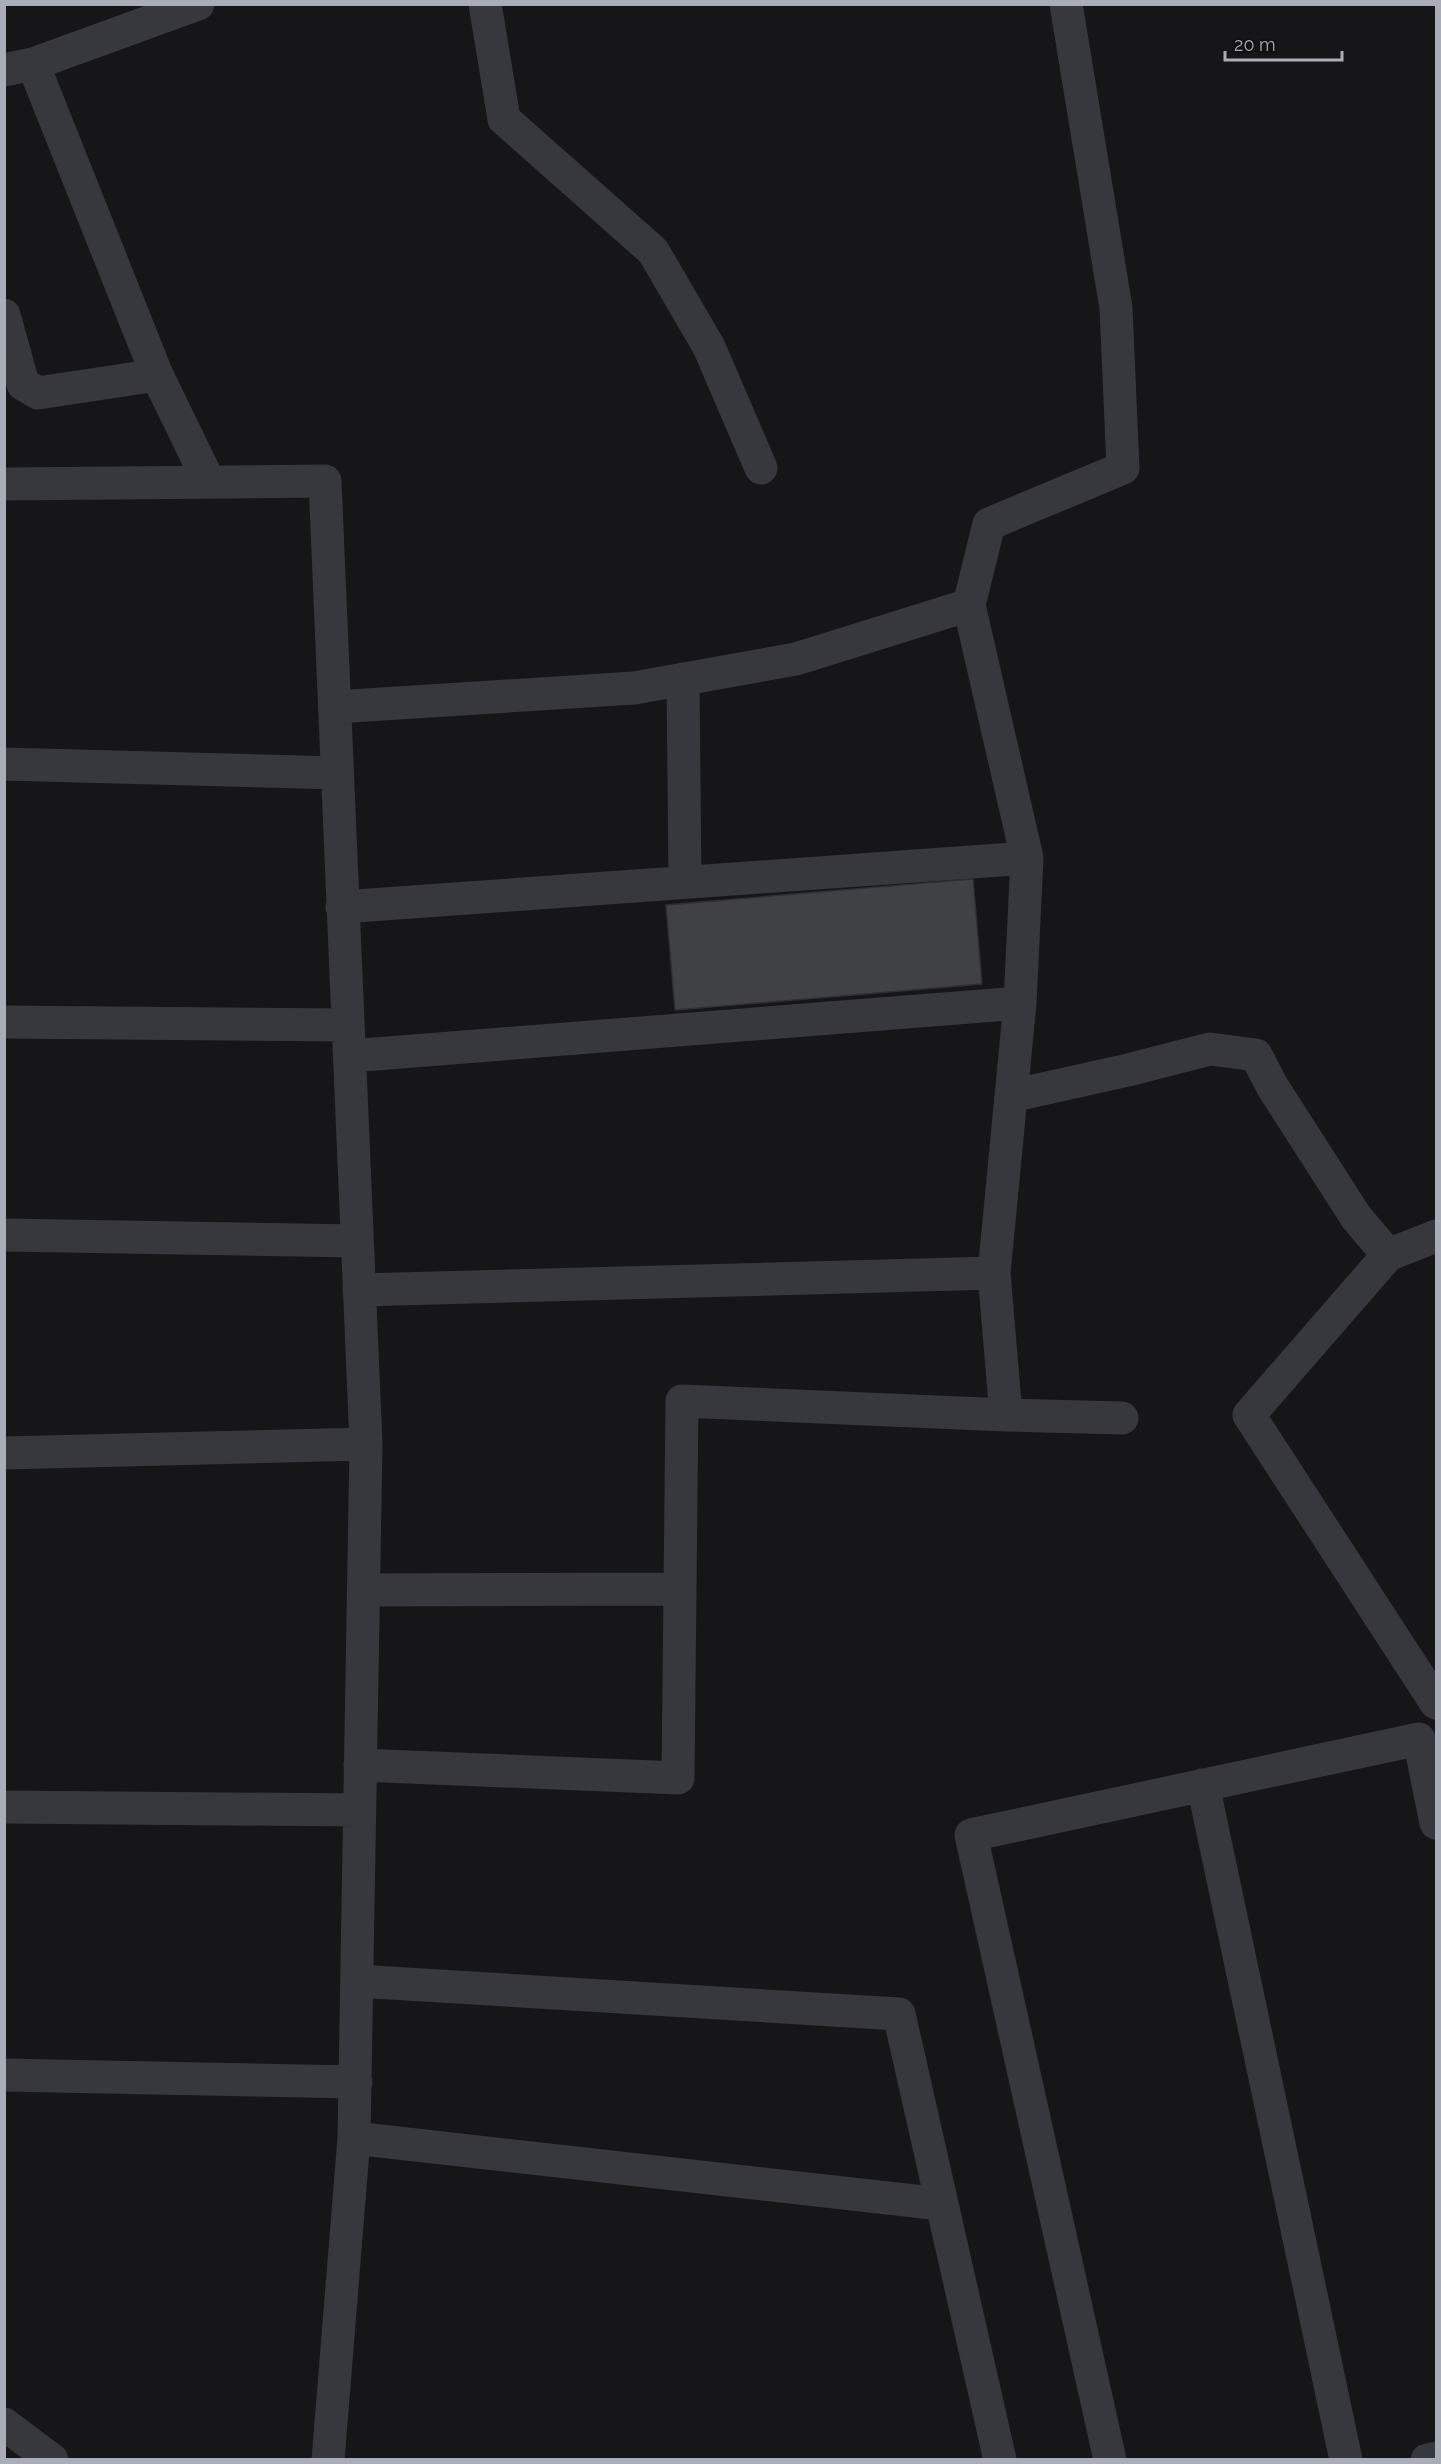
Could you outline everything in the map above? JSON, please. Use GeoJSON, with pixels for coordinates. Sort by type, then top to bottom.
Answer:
{"type":"FeatureCollection","features":[{"type":"Feature","properties":{"kind":"street"},"geometry":{"type":"LineString","coordinates":[[198,4],[19,67],[158,375],[209,482]]}},
{"type":"Feature","properties":{"kind":"street"},"geometry":{"type":"LineString","coordinates":[[485,4],[504,119],[653,251],[709,347],[761,468]]}},
{"type":"Feature","properties":{"kind":"street"},"geometry":{"type":"LineString","coordinates":[[1006,1414],[994,1274],[1020,1003],[1027,858],[969,605],[989,524],[1123,468],[1116,308],[1066,4]]}},
{"type":"Feature","properties":{"kind":"street"},"geometry":{"type":"LineString","coordinates":[[4,315],[23,384],[38,393],[158,375]]}},
{"type":"Feature","properties":{"kind":"street"},"geometry":{"type":"LineString","coordinates":[[4,484],[325,481],[366,1444],[354,2138],[328,2460]]}},
{"type":"Feature","properties":{"kind":"street"},"geometry":{"type":"LineString","coordinates":[[334,707],[634,688],[796,659],[969,605]]}},
{"type":"Feature","properties":{"kind":"street"},"geometry":{"type":"LineString","coordinates":[[683,679],[685,882]]}},
{"type":"Feature","properties":{"kind":"street"},"geometry":{"type":"LineString","coordinates":[[4,764],[337,772]]}},
{"type":"Feature","properties":{"kind":"street"},"geometry":{"type":"LineString","coordinates":[[342,907],[1027,858]]}},
{"type":"Feature","properties":{"kind":"street"},"geometry":{"type":"LineString","coordinates":[[4,1022],[348,1041],[1020,1003]]}},
{"type":"Feature","properties":{"kind":"street"},"geometry":{"type":"LineString","coordinates":[[1011,1096],[1210,1049],[1256,1055],[1272,1086],[1356,1217],[1388,1255]]}},
{"type":"Feature","properties":{"kind":"street"},"geometry":{"type":"LineString","coordinates":[[4,1235],[357,1241]]}},
{"type":"Feature","properties":{"kind":"street"},"geometry":{"type":"LineString","coordinates":[[1437,1236],[1388,1255],[1249,1415],[1437,1703]]}},
{"type":"Feature","properties":{"kind":"street"},"geometry":{"type":"LineString","coordinates":[[359,1290],[994,1274]]}},
{"type":"Feature","properties":{"kind":"street"},"geometry":{"type":"LineString","coordinates":[[360,1766],[678,1778],[678,1589],[682,1401],[1122,1418]]}},
{"type":"Feature","properties":{"kind":"street"},"geometry":{"type":"LineString","coordinates":[[4,1453],[366,1444]]}},
{"type":"Feature","properties":{"kind":"street"},"geometry":{"type":"LineString","coordinates":[[364,1590],[678,1589]]}},
{"type":"Feature","properties":{"kind":"street"},"geometry":{"type":"LineString","coordinates":[[1110,2460],[971,1834],[1419,1739],[1437,1823]]}},
{"type":"Feature","properties":{"kind":"street"},"geometry":{"type":"LineString","coordinates":[[1203,1785],[1346,2460]]}},
{"type":"Feature","properties":{"kind":"street"},"geometry":{"type":"LineString","coordinates":[[4,1807],[359,1810]]}},
{"type":"Feature","properties":{"kind":"street"},"geometry":{"type":"LineString","coordinates":[[357,1981],[899,2014],[1000,2460]]}},
{"type":"Feature","properties":{"kind":"street"},"geometry":{"type":"LineString","coordinates":[[4,2075],[356,2082]]}},
{"type":"Feature","properties":{"kind":"street"},"geometry":{"type":"LineString","coordinates":[[354,2138],[941,2204]]}},
{"type":"Feature","properties":{"kind":"street"},"geometry":{"type":"LineString","coordinates":[[4,2424],[52,2460]]}},
{"type":"Feature","properties":{"kind":"street"},"geometry":{"type":"LineString","coordinates":[[1427,2460],[1437,2458]]}},
{"type":"Feature","properties":{"kind":"building"},"geometry":{"type":"Polygon","coordinates":[[[973,879],[982,984],[675,1010],[666,905],[973,879]]]}}]}
